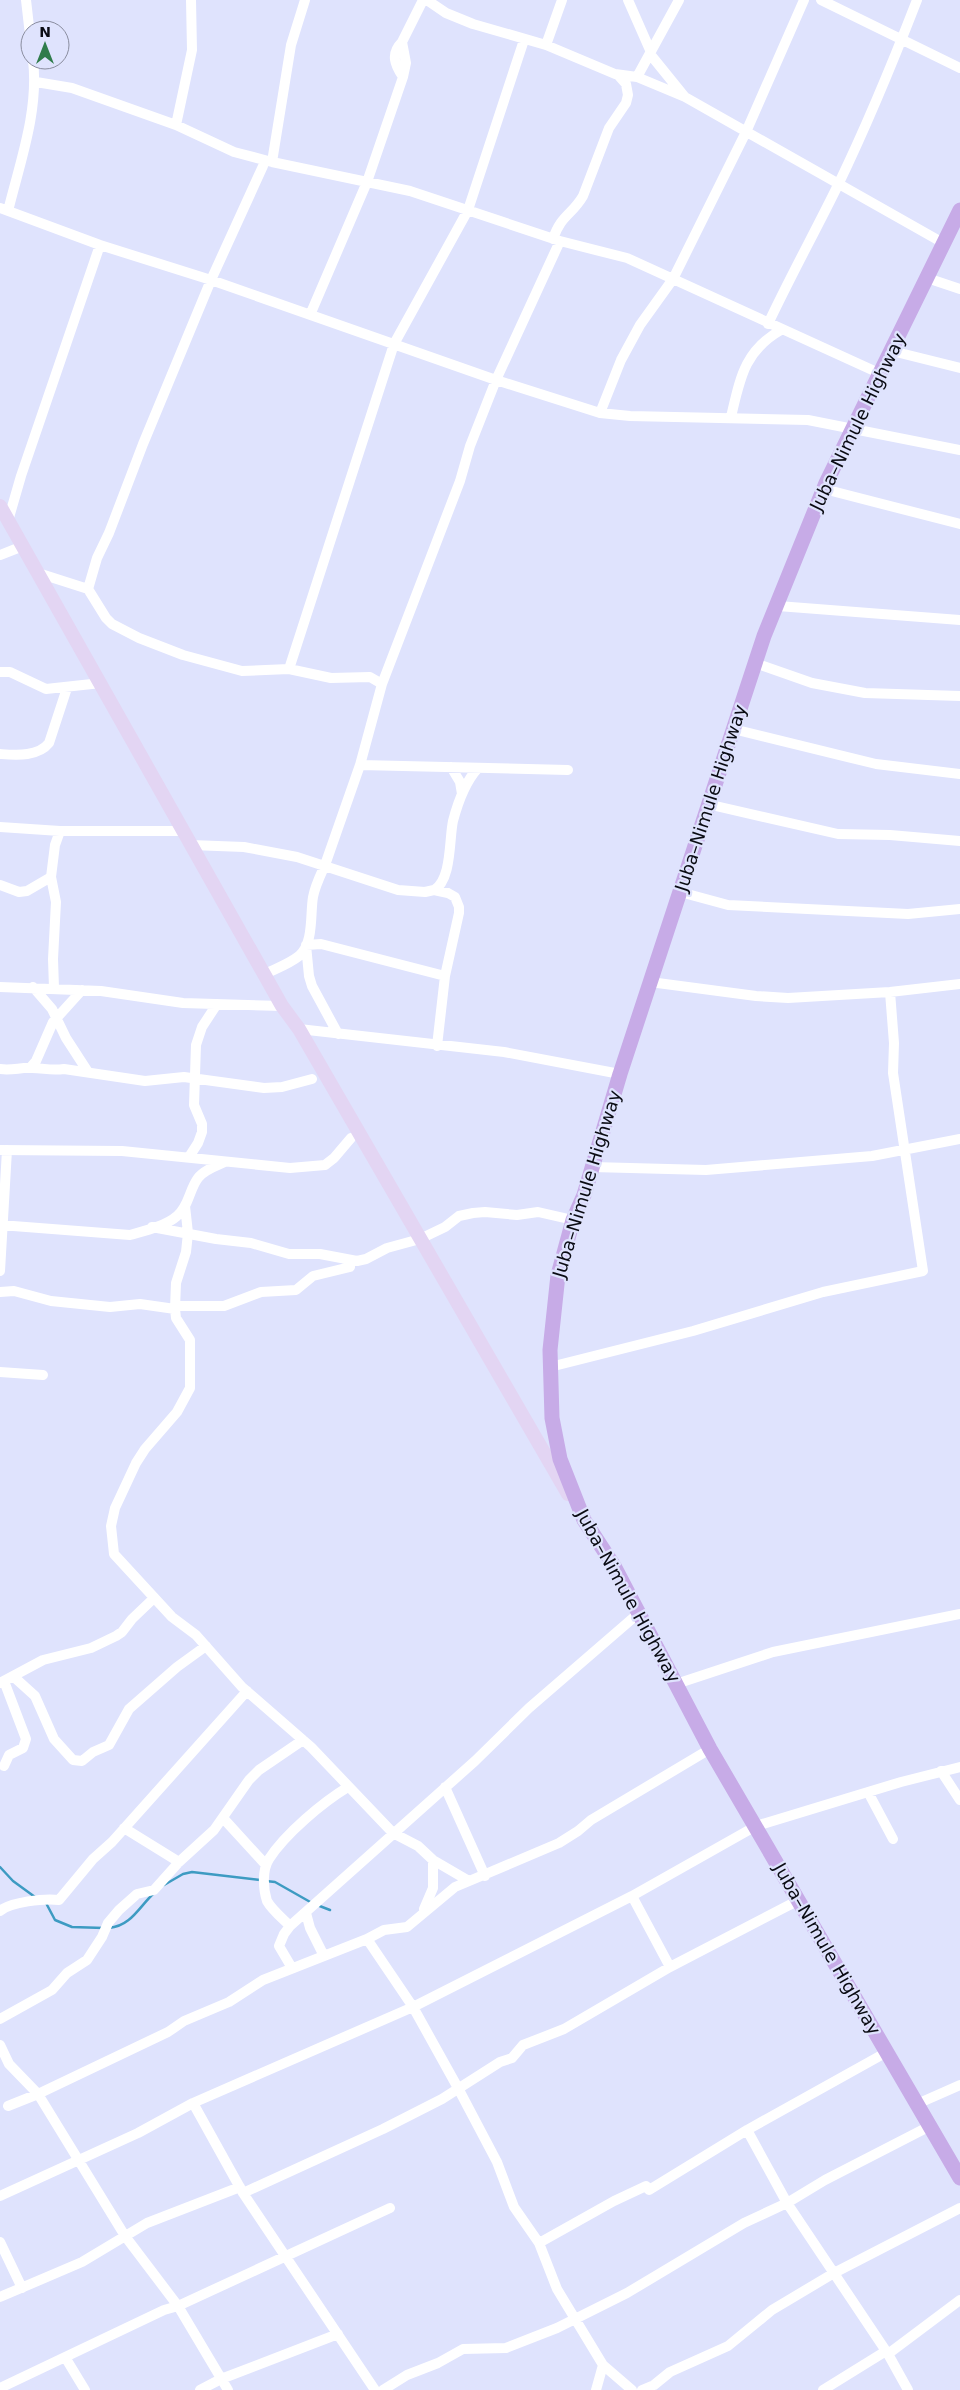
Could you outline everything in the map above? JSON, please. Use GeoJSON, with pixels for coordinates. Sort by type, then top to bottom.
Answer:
{"type":"FeatureCollection","features":[{"type":"Feature","properties":{"kind":"main road","name":"Juba–Nimule Highway"},"geometry":{"type":"LineString","coordinates":[[960,210],[824,489],[779,598],[778,606],[755,663],[707,804],[620,1074],[584,1195],[573,1220],[558,1276],[550,1350],[552,1418],[560,1459],[584,1520],[614,1566],[710,1749],[960,2178]]}},
{"type":"Feature","properties":{"kind":"main road"},"geometry":{"type":"LineString","coordinates":[[0,506],[282,1006],[299,1029],[584,1520]]}},
{"type":"Feature","properties":{"kind":"street"},"geometry":{"type":"LineString","coordinates":[[26,0],[28,20]]}},
{"type":"Feature","properties":{"kind":"street"},"geometry":{"type":"LineString","coordinates":[[176,125],[192,50],[191,0]]}},
{"type":"Feature","properties":{"kind":"street"},"geometry":{"type":"LineString","coordinates":[[88,589],[97,558],[110,533],[143,444],[211,280],[267,164],[291,45],[306,0]]}},
{"type":"Feature","properties":{"kind":"street"},"geometry":{"type":"LineString","coordinates":[[310,314],[366,182],[403,78],[406,63],[402,42],[423,0]]}},
{"type":"Feature","properties":{"kind":"street"},"geometry":{"type":"LineString","coordinates":[[427,0],[446,13],[473,24],[546,45],[618,75],[637,77],[685,97],[945,244]]}},
{"type":"Feature","properties":{"kind":"street"},"geometry":{"type":"LineString","coordinates":[[546,45],[562,0]]}},
{"type":"Feature","properties":{"kind":"street"},"geometry":{"type":"LineString","coordinates":[[628,0],[650,52],[685,97]]}},
{"type":"Feature","properties":{"kind":"street"},"geometry":{"type":"LineString","coordinates":[[637,77],[679,0]]}},
{"type":"Feature","properties":{"kind":"street"},"geometry":{"type":"LineString","coordinates":[[600,412],[622,360],[640,325],[673,279],[746,132],[804,0]]}},
{"type":"Feature","properties":{"kind":"street"},"geometry":{"type":"LineString","coordinates":[[821,0],[960,68]]}},
{"type":"Feature","properties":{"kind":"street"},"geometry":{"type":"LineString","coordinates":[[768,324],[798,260],[838,185],[902,40],[917,0]]}},
{"type":"Feature","properties":{"kind":"street"},"geometry":{"type":"LineString","coordinates":[[289,669],[394,344],[468,210],[524,40]]}},
{"type":"Feature","properties":{"kind":"street"},"geometry":{"type":"LineString","coordinates":[[34,70],[36,82],[29,128],[4,210],[100,245],[211,280],[496,380],[600,412],[630,416],[808,420],[960,450]]}},
{"type":"Feature","properties":{"kind":"street"},"geometry":{"type":"LineString","coordinates":[[338,1034],[312,986],[309,976],[306,945],[313,898],[318,880],[360,765],[382,684],[496,380],[556,240],[558,224],[578,205],[584,196],[609,128],[626,104],[628,96],[626,84],[618,75]]}},
{"type":"Feature","properties":{"kind":"street"},"geometry":{"type":"LineString","coordinates":[[36,82],[72,88],[176,125],[234,152],[267,164],[410,191],[556,240],[627,258],[781,330],[881,374]]}},
{"type":"Feature","properties":{"kind":"street"},"geometry":{"type":"LineString","coordinates":[[8,521],[21,476],[100,245]]}},
{"type":"Feature","properties":{"kind":"street"},"geometry":{"type":"LineString","coordinates":[[927,278],[960,289]]}},
{"type":"Feature","properties":{"kind":"street"},"geometry":{"type":"LineString","coordinates":[[731,417],[741,373],[745,364],[781,330]]}},
{"type":"Feature","properties":{"kind":"street"},"geometry":{"type":"LineString","coordinates":[[892,351],[960,368]]}},
{"type":"Feature","properties":{"kind":"street"},"geometry":{"type":"LineString","coordinates":[[824,489],[960,524]]}},
{"type":"Feature","properties":{"kind":"street"},"geometry":{"type":"LineString","coordinates":[[0,555],[22,546]]}},
{"type":"Feature","properties":{"kind":"street"},"geometry":{"type":"LineString","coordinates":[[38,573],[88,589],[106,618],[118,628],[183,655],[242,671],[289,669],[331,678],[370,677],[382,684]]}},
{"type":"Feature","properties":{"kind":"street"},"geometry":{"type":"LineString","coordinates":[[778,606],[960,620]]}},
{"type":"Feature","properties":{"kind":"street"},"geometry":{"type":"LineString","coordinates":[[755,663],[812,683],[865,693],[960,696]]}},
{"type":"Feature","properties":{"kind":"street"},"geometry":{"type":"LineString","coordinates":[[0,672],[10,672],[46,689],[100,683]]}},
{"type":"Feature","properties":{"kind":"street"},"geometry":{"type":"LineString","coordinates":[[0,754],[31,754],[45,748],[49,743],[67,688]]}},
{"type":"Feature","properties":{"kind":"street"},"geometry":{"type":"LineString","coordinates":[[733,729],[876,764],[960,774]]}},
{"type":"Feature","properties":{"kind":"street"},"geometry":{"type":"LineString","coordinates":[[360,765],[568,770]]}},
{"type":"Feature","properties":{"kind":"street"},"geometry":{"type":"LineString","coordinates":[[451,767],[460,782],[462,795]]}},
{"type":"Feature","properties":{"kind":"street"},"geometry":{"type":"LineString","coordinates":[[434,890],[443,881],[454,819],[462,795],[471,776],[478,768]]}},
{"type":"Feature","properties":{"kind":"street"},"geometry":{"type":"LineString","coordinates":[[707,804],[838,834],[890,835],[960,841]]}},
{"type":"Feature","properties":{"kind":"street"},"geometry":{"type":"LineString","coordinates":[[0,827],[60,830],[183,831]]}},
{"type":"Feature","properties":{"kind":"street"},"geometry":{"type":"LineString","coordinates":[[54,988],[52,959],[56,902],[51,877],[55,845],[60,830]]}},
{"type":"Feature","properties":{"kind":"street"},"geometry":{"type":"LineString","coordinates":[[191,845],[244,847],[298,857],[398,890],[425,892],[434,890],[448,893],[455,898]]}},
{"type":"Feature","properties":{"kind":"street"},"geometry":{"type":"LineString","coordinates":[[437,1046],[445,976],[460,913],[446,868]]}},
{"type":"Feature","properties":{"kind":"street"},"geometry":{"type":"LineString","coordinates":[[0,885],[19,892],[27,891],[51,877]]}},
{"type":"Feature","properties":{"kind":"street"},"geometry":{"type":"LineString","coordinates":[[680,892],[728,905],[908,914],[960,909]]}},
{"type":"Feature","properties":{"kind":"street"},"geometry":{"type":"LineString","coordinates":[[306,945],[321,944],[445,976]]}},
{"type":"Feature","properties":{"kind":"street"},"geometry":{"type":"LineString","coordinates":[[265,974],[298,957],[306,945]]}},
{"type":"Feature","properties":{"kind":"street"},"geometry":{"type":"LineString","coordinates":[[650,982],[756,996],[788,998],[890,992],[960,984]]}},
{"type":"Feature","properties":{"kind":"street"},"geometry":{"type":"LineString","coordinates":[[0,987],[82,990],[184,1003],[282,1006]]}},
{"type":"Feature","properties":{"kind":"street"},"geometry":{"type":"LineString","coordinates":[[33,987],[43,996],[88,1072]]}},
{"type":"Feature","properties":{"kind":"street"},"geometry":{"type":"LineString","coordinates":[[30,1068],[56,1018],[82,990]]}},
{"type":"Feature","properties":{"kind":"street"},"geometry":{"type":"LineString","coordinates":[[550,1367],[693,1331],[824,1292],[923,1271],[893,1073],[894,1043],[890,992]]}},
{"type":"Feature","properties":{"kind":"street"},"geometry":{"type":"LineString","coordinates":[[188,1157],[198,1143],[202,1132],[202,1124],[194,1106],[196,1044],[202,1027],[217,1004]]}},
{"type":"Feature","properties":{"kind":"street"},"geometry":{"type":"LineString","coordinates":[[299,1029],[437,1046],[504,1052],[620,1074]]}},
{"type":"Feature","properties":{"kind":"street"},"geometry":{"type":"LineString","coordinates":[[0,1069],[16,1071],[30,1068],[49,1071],[64,1069],[114,1078],[145,1081],[184,1077],[264,1088],[282,1087],[312,1079]]}},
{"type":"Feature","properties":{"kind":"street"},"geometry":{"type":"LineString","coordinates":[[0,1271],[3,1150],[113,1151],[290,1168],[319,1166],[334,1158],[351,1138]]}},
{"type":"Feature","properties":{"kind":"street"},"geometry":{"type":"LineString","coordinates":[[592,1167],[706,1170],[872,1156],[960,1139]]}},
{"type":"Feature","properties":{"kind":"street"},"geometry":{"type":"LineString","coordinates":[[2,1225],[130,1235],[170,1221],[178,1215],[185,1206],[198,1178],[206,1171],[226,1162]]}},
{"type":"Feature","properties":{"kind":"street"},"geometry":{"type":"LineString","coordinates":[[185,1206],[188,1233],[186,1252],[176,1283],[175,1307],[176,1318],[190,1340],[190,1388],[177,1412],[144,1449],[136,1462],[115,1508],[111,1526],[114,1554],[131,1570],[172,1617],[196,1635],[247,1691],[303,1740],[393,1833],[418,1846],[433,1860],[470,1881]]}},
{"type":"Feature","properties":{"kind":"street"},"geometry":{"type":"LineString","coordinates":[[152,1227],[216,1240],[251,1243],[289,1254],[320,1254],[357,1261],[366,1259],[386,1248],[420,1239],[445,1227],[459,1216],[473,1213],[485,1212],[517,1215],[538,1212],[573,1220]]}},
{"type":"Feature","properties":{"kind":"street"},"geometry":{"type":"LineString","coordinates":[[0,1292],[14,1291],[52,1301],[99,1304],[110,1307],[140,1304],[175,1307],[224,1306],[261,1292],[296,1290],[313,1276],[350,1267]]}},
{"type":"Feature","properties":{"kind":"street"},"geometry":{"type":"LineString","coordinates":[[0,1372],[42,1375]]}},
{"type":"Feature","properties":{"kind":"street"},"geometry":{"type":"LineString","coordinates":[[4,1766],[5,1760],[9,1755],[23,1748],[26,1739],[2,1682],[43,1660],[91,1648],[116,1636],[154,1598]]}},
{"type":"Feature","properties":{"kind":"street"},"geometry":{"type":"LineString","coordinates":[[292,1968],[282,1955],[279,1946],[290,1926],[445,1787],[529,1708],[640,1612]]}},
{"type":"Feature","properties":{"kind":"street"},"geometry":{"type":"LineString","coordinates":[[676,1684],[773,1652],[960,1614]]}},
{"type":"Feature","properties":{"kind":"street"},"geometry":{"type":"LineString","coordinates":[[14,1676],[35,1696],[54,1739],[73,1760],[82,1761],[93,1752],[109,1745],[129,1709],[177,1667],[206,1646]]}},
{"type":"Feature","properties":{"kind":"street"},"geometry":{"type":"LineString","coordinates":[[0,1911],[12,1905],[21,1905],[43,1898],[59,1900],[93,1859],[124,1828],[247,1691]]}},
{"type":"Feature","properties":{"kind":"street"},"geometry":{"type":"LineString","coordinates":[[0,2019],[52,1990],[67,1973],[87,1960],[102,1937],[108,1923],[119,1910],[137,1894],[154,1890],[179,1862],[214,1830],[249,1780],[259,1770],[303,1740]]}},
{"type":"Feature","properties":{"kind":"street"},"geometry":{"type":"LineString","coordinates":[[8,2106],[38,2094],[168,2032],[184,2021],[229,2002],[263,1980],[367,1939],[384,1930],[407,1927],[441,1897],[470,1881],[559,1843],[578,1832],[591,1820],[710,1749]]}},
{"type":"Feature","properties":{"kind":"street"},"geometry":{"type":"LineString","coordinates":[[0,2196],[138,2133],[193,2103],[413,2007],[632,1896],[756,1826],[868,1792],[960,1767]]}},
{"type":"Feature","properties":{"kind":"street"},"geometry":{"type":"LineString","coordinates":[[941,1771],[960,1800]]}},
{"type":"Feature","properties":{"kind":"street"},"geometry":{"type":"LineString","coordinates":[[290,1926],[268,1902],[264,1888],[266,1865],[274,1853],[315,1810],[348,1787]]}},
{"type":"Feature","properties":{"kind":"street"},"geometry":{"type":"LineString","coordinates":[[445,1787],[485,1876]]}},
{"type":"Feature","properties":{"kind":"street"},"geometry":{"type":"LineString","coordinates":[[868,1792],[893,1839]]}},
{"type":"Feature","properties":{"kind":"street"},"geometry":{"type":"LineString","coordinates":[[223,1818],[266,1865]]}},
{"type":"Feature","properties":{"kind":"street"},"geometry":{"type":"LineString","coordinates":[[124,1828],[179,1862]]}},
{"type":"Feature","properties":{"kind":"street"},"geometry":{"type":"LineString","coordinates":[[422,1915],[433,1888],[433,1860]]}},
{"type":"Feature","properties":{"kind":"street"},"geometry":{"type":"LineString","coordinates":[[632,1896],[670,1966]]}},
{"type":"Feature","properties":{"kind":"street"},"geometry":{"type":"LineString","coordinates":[[0,2297],[82,2262],[147,2224],[241,2190],[383,2129],[458,2088],[500,2062],[512,2058],[523,2045],[564,2029],[670,1966],[799,1900]]}},
{"type":"Feature","properties":{"kind":"street"},"geometry":{"type":"LineString","coordinates":[[306,1913],[310,1928],[324,1956]]}},
{"type":"Feature","properties":{"kind":"street"},"geometry":{"type":"LineString","coordinates":[[367,1939],[413,2007],[458,2088],[497,2162],[514,2206],[540,2243],[557,2289],[603,2365],[632,2390]]}},
{"type":"Feature","properties":{"kind":"street"},"geometry":{"type":"LineString","coordinates":[[0,2045],[9,2064],[38,2094],[124,2236],[178,2306],[228,2390]]}},
{"type":"Feature","properties":{"kind":"street"},"geometry":{"type":"LineString","coordinates":[[540,2243],[614,2201],[648,2188],[747,2130],[888,2052]]}},
{"type":"Feature","properties":{"kind":"street"},"geometry":{"type":"LineString","coordinates":[[917,2104],[960,2085]]}},
{"type":"Feature","properties":{"kind":"street"},"geometry":{"type":"LineString","coordinates":[[193,2103],[241,2190],[375,2390]]}},
{"type":"Feature","properties":{"kind":"street"},"geometry":{"type":"LineString","coordinates":[[383,2390],[407,2376],[438,2363],[463,2349],[506,2348],[576,2319],[628,2293],[744,2224],[787,2203],[824,2180],[930,2126]]}},
{"type":"Feature","properties":{"kind":"street"},"geometry":{"type":"LineString","coordinates":[[747,2130],[787,2203],[887,2352],[908,2390]]}},
{"type":"Feature","properties":{"kind":"street"},"geometry":{"type":"LineString","coordinates":[[0,2388],[164,2310],[178,2306],[306,2245],[390,2208]]}},
{"type":"Feature","properties":{"kind":"street"},"geometry":{"type":"LineString","coordinates":[[642,2390],[654,2385],[670,2372],[728,2346],[772,2310],[834,2273],[960,2208]]}},
{"type":"Feature","properties":{"kind":"street"},"geometry":{"type":"LineString","coordinates":[[0,2242],[22,2288]]}},
{"type":"Feature","properties":{"kind":"street"},"geometry":{"type":"LineString","coordinates":[[823,2390],[887,2352],[960,2300]]}},
{"type":"Feature","properties":{"kind":"street"},"geometry":{"type":"LineString","coordinates":[[200,2390],[221,2379],[338,2334]]}},
{"type":"Feature","properties":{"kind":"street"},"geometry":{"type":"LineString","coordinates":[[65,2357],[86,2390]]}},
{"type":"Feature","properties":{"kind":"street"},"geometry":{"type":"LineString","coordinates":[[596,2390],[603,2365]]}},
{"type":"Feature","properties":{"kind":"waterway"},"geometry":{"type":"LineString","coordinates":[[0,1867],[13,1881],[35,1897]]}},
{"type":"Feature","properties":{"kind":"waterway"},"geometry":{"type":"LineString","coordinates":[[164,1885],[183,1874],[192,1872],[260,1880]]}},
{"type":"Feature","properties":{"kind":"waterway"},"geometry":{"type":"LineString","coordinates":[[266,1881],[275,1882],[312,1903]]}},
{"type":"Feature","properties":{"kind":"waterway"},"geometry":{"type":"LineString","coordinates":[[109,1928],[129,1920],[154,1893]]}},
{"type":"Feature","properties":{"kind":"waterway"},"geometry":{"type":"LineString","coordinates":[[46,1903],[55,1920],[72,1927],[104,1928]]}},
{"type":"Feature","properties":{"kind":"waterway"},"geometry":{"type":"LineString","coordinates":[[317,1905],[330,1910]]}}]}
